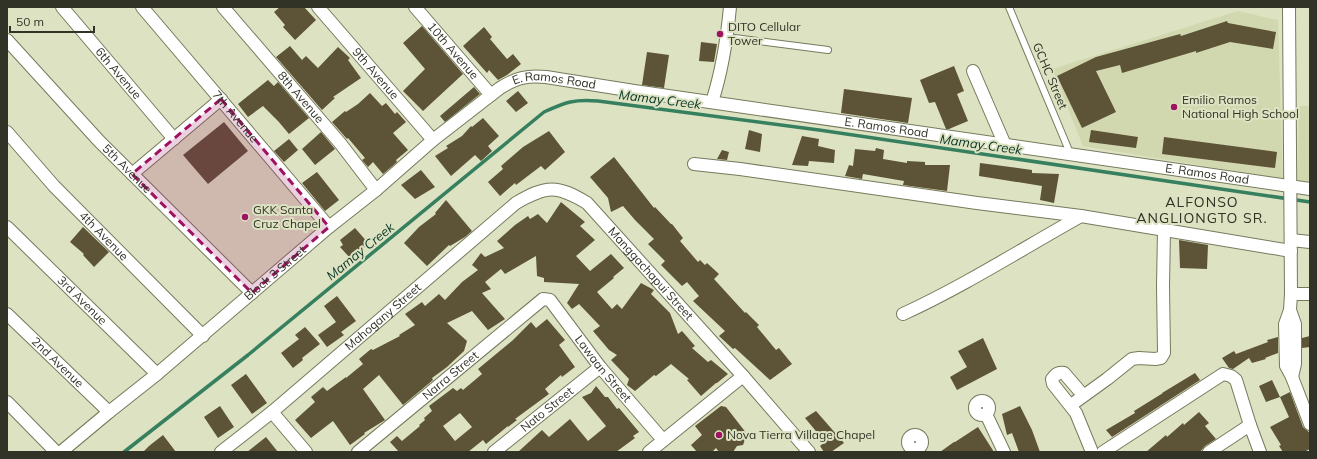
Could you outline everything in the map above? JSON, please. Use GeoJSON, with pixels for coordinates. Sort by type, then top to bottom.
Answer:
{"type":"FeatureCollection","features":[{"type":"Feature","properties":{"kind":"street","name":"6th Avenue"},"geometry":{"type":"LineString","coordinates":[[62,7],[174,139]]}},
{"type":"Feature","properties":{"kind":"street","name":"7th Avenue"},"geometry":{"type":"LineString","coordinates":[[142,7],[329,227]]}},
{"type":"Feature","properties":{"kind":"street","name":"8th Avenue"},"geometry":{"type":"LineString","coordinates":[[223,7],[340,142],[376,190]]}},
{"type":"Feature","properties":{"kind":"street","name":"9th Avenue"},"geometry":{"type":"LineString","coordinates":[[318,7],[433,140]]}},
{"type":"Feature","properties":{"kind":"street","name":"10th Avenue"},"geometry":{"type":"LineString","coordinates":[[415,7],[491,95]]}},
{"type":"Feature","properties":{"kind":"street"},"geometry":{"type":"LineString","coordinates":[[712,102],[720,74],[727,37],[730,7]]}},
{"type":"Feature","properties":{"kind":"street"},"geometry":{"type":"LineString","coordinates":[[1289,7],[1291,245],[1290,310],[1296,330],[1295,364],[1292,377],[1310,424]]}},
{"type":"Feature","properties":{"kind":"street","name":"5th Avenue"},"geometry":{"type":"LineString","coordinates":[[7,40],[82,124],[252,293]]}},
{"type":"Feature","properties":{"kind":"street"},"geometry":{"type":"LineString","coordinates":[[973,71],[1005,144]]}},
{"type":"Feature","properties":{"kind":"street","name":"E. Ramos Road"},"geometry":{"type":"LineString","coordinates":[[491,95],[511,81],[521,77],[535,76],[1070,154],[1290,195],[1310,189]]}},
{"type":"Feature","properties":{"kind":"street","name":"Block 3 Street"},"geometry":{"type":"LineString","coordinates":[[61,452],[203,336],[329,227],[376,190],[433,140],[491,95]]}},
{"type":"Feature","properties":{"kind":"street"},"geometry":{"type":"LineString","coordinates":[[132,174],[221,99]]}},
{"type":"Feature","properties":{"kind":"street","name":"4th Avenue"},"geometry":{"type":"LineString","coordinates":[[7,132],[54,186],[203,336]]}},
{"type":"Feature","properties":{"kind":"street"},"geometry":{"type":"LineString","coordinates":[[694,164],[1081,216],[1164,230],[1291,245],[1310,242]]}},
{"type":"Feature","properties":{"kind":"street","name":"Manggachapui Street"},"geometry":{"type":"LineString","coordinates":[[548,189],[572,195],[587,204],[743,376],[809,452]]}},
{"type":"Feature","properties":{"kind":"street","name":"Mahogany Street"},"geometry":{"type":"LineString","coordinates":[[221,452],[272,412],[516,203],[537,192],[548,189]]}},
{"type":"Feature","properties":{"kind":"street"},"geometry":{"type":"LineString","coordinates":[[903,314],[939,298],[964,282],[1081,216]]}},
{"type":"Feature","properties":{"kind":"street","name":"3rd Avenue"},"geometry":{"type":"LineString","coordinates":[[7,227],[157,374]]}},
{"type":"Feature","properties":{"kind":"street"},"geometry":{"type":"LineString","coordinates":[[1071,405],[1132,359],[1155,359],[1160,358],[1164,353],[1162,286],[1164,230]]}},
{"type":"Feature","properties":{"kind":"street"},"geometry":{"type":"LineString","coordinates":[[1291,294],[1310,294]]}},
{"type":"Feature","properties":{"kind":"street","name":"Lawaan Street"},"geometry":{"type":"LineString","coordinates":[[543,299],[550,300],[600,367],[663,440]]}},
{"type":"Feature","properties":{"kind":"street","name":"Narra Street"},"geometry":{"type":"LineString","coordinates":[[358,452],[543,299]]}},
{"type":"Feature","properties":{"kind":"street","name":"2nd Avenue"},"geometry":{"type":"LineString","coordinates":[[7,314],[109,412]]}},
{"type":"Feature","properties":{"kind":"street","name":"Nato Street"},"geometry":{"type":"LineString","coordinates":[[494,452],[600,367]]}},
{"type":"Feature","properties":{"kind":"street"},"geometry":{"type":"LineString","coordinates":[[1083,395],[1064,373],[1060,372],[1052,379],[1053,384],[1076,413],[1092,452]]}},
{"type":"Feature","properties":{"kind":"street"},"geometry":{"type":"LineString","coordinates":[[1103,452],[1223,374],[1231,376],[1236,380],[1260,452]]}},
{"type":"Feature","properties":{"kind":"street"},"geometry":{"type":"LineString","coordinates":[[649,452],[743,376]]}},
{"type":"Feature","properties":{"kind":"street"},"geometry":{"type":"LineString","coordinates":[[7,402],[56,452]]}},
{"type":"Feature","properties":{"kind":"street"},"geometry":{"type":"LineString","coordinates":[[272,412],[306,452]]}},
{"type":"Feature","properties":{"kind":"street"},"geometry":{"type":"LineString","coordinates":[[986,414],[1004,452]]}},
{"type":"Feature","properties":{"kind":"street"},"geometry":{"type":"LineString","coordinates":[[1209,452],[1250,425]]}},
{"type":"Feature","properties":{"kind":"lane","name":"GCHC Street"},"geometry":{"type":"LineString","coordinates":[[1008,7],[1070,154]]}},
{"type":"Feature","properties":{"kind":"lane"},"geometry":{"type":"LineString","coordinates":[[727,37],[828,50]]}},
{"type":"Feature","properties":{"kind":"highlighted area"},"geometry":{"type":"Polygon","coordinates":[[[221,99],[329,227],[252,293],[132,174],[221,99]]]}},
{"type":"Feature","properties":{"kind":"shaded area","name":"Emilio Ramos National High School"},"geometry":{"type":"Polygon","coordinates":[[[1238,11],[1278,20],[1283,179],[1083,146],[1052,69],[1238,11]]]}},
{"type":"Feature","properties":{"kind":"shaded area"},"geometry":{"type":"Polygon","coordinates":[[[1299,106],[1310,106],[1310,182],[1297,181],[1299,106]]]}},
{"type":"Feature","properties":{"kind":"building"},"geometry":{"type":"Polygon","coordinates":[[[280,7],[304,7],[316,20],[295,40],[283,27],[285,25],[274,12],[280,7]]]}},
{"type":"Feature","properties":{"kind":"building"},"geometry":{"type":"Polygon","coordinates":[[[1227,21],[1228,23],[1276,32],[1273,49],[1230,42],[1122,73],[1120,65],[1096,71],[1116,112],[1082,128],[1057,76],[1096,57],[1180,34],[1181,36],[1227,21]]]}},
{"type":"Feature","properties":{"kind":"building"},"geometry":{"type":"Polygon","coordinates":[[[422,26],[463,74],[423,111],[403,91],[425,69],[403,43],[422,26]]]}},
{"type":"Feature","properties":{"kind":"building"},"geometry":{"type":"Polygon","coordinates":[[[484,27],[492,37],[490,39],[507,59],[513,54],[521,64],[498,80],[489,70],[487,73],[463,46],[484,27]]]}},
{"type":"Feature","properties":{"kind":"building"},"geometry":{"type":"Polygon","coordinates":[[[701,42],[717,44],[714,62],[699,61],[701,42]]]}},
{"type":"Feature","properties":{"kind":"building"},"geometry":{"type":"Polygon","coordinates":[[[290,46],[302,60],[306,56],[318,68],[338,47],[350,58],[348,60],[361,78],[333,97],[335,98],[322,110],[276,57],[290,46]]]}},
{"type":"Feature","properties":{"kind":"building"},"geometry":{"type":"Polygon","coordinates":[[[647,52],[669,55],[664,88],[642,85],[647,52]]]}},
{"type":"Feature","properties":{"kind":"building"},"geometry":{"type":"Polygon","coordinates":[[[954,66],[964,91],[957,94],[968,121],[946,129],[935,102],[929,103],[920,80],[954,66]]]}},
{"type":"Feature","properties":{"kind":"building"},"geometry":{"type":"Polygon","coordinates":[[[268,80],[274,86],[278,82],[309,118],[289,134],[263,106],[248,117],[238,104],[268,80]]]}},
{"type":"Feature","properties":{"kind":"building"},"geometry":{"type":"Polygon","coordinates":[[[474,87],[480,94],[445,122],[440,116],[474,87]]]}},
{"type":"Feature","properties":{"kind":"building"},"geometry":{"type":"Polygon","coordinates":[[[844,89],[912,98],[908,123],[841,113],[844,89]]]}},
{"type":"Feature","properties":{"kind":"building"},"geometry":{"type":"Polygon","coordinates":[[[518,91],[528,103],[516,112],[506,101],[518,91]]]}},
{"type":"Feature","properties":{"kind":"building"},"geometry":{"type":"Polygon","coordinates":[[[370,93],[382,106],[386,103],[395,114],[397,112],[406,122],[393,133],[408,150],[383,174],[373,162],[368,167],[362,160],[365,158],[332,122],[345,111],[346,112],[358,104],[370,93]]]}},
{"type":"Feature","properties":{"kind":"building"},"geometry":{"type":"Polygon","coordinates":[[[483,118],[499,136],[488,146],[492,151],[481,161],[475,155],[451,176],[435,156],[448,148],[446,146],[462,136],[471,126],[472,127],[483,118]]]}},
{"type":"Feature","properties":{"kind":"building"},"geometry":{"type":"Polygon","coordinates":[[[224,122],[248,151],[208,184],[183,155],[224,122]]]}},
{"type":"Feature","properties":{"kind":"building"},"geometry":{"type":"Polygon","coordinates":[[[749,130],[762,134],[760,152],[745,149],[749,130]]]}},
{"type":"Feature","properties":{"kind":"building"},"geometry":{"type":"Polygon","coordinates":[[[1091,130],[1138,137],[1136,148],[1089,142],[1091,130]]]}},
{"type":"Feature","properties":{"kind":"building"},"geometry":{"type":"Polygon","coordinates":[[[549,131],[565,152],[545,170],[541,166],[516,185],[515,183],[500,196],[488,182],[503,169],[501,166],[523,147],[549,131]]]}},
{"type":"Feature","properties":{"kind":"building"},"geometry":{"type":"Polygon","coordinates":[[[321,132],[335,149],[315,165],[302,149],[321,132]]]}},
{"type":"Feature","properties":{"kind":"building"},"geometry":{"type":"Polygon","coordinates":[[[802,136],[819,139],[818,146],[835,150],[834,163],[809,161],[808,166],[792,165],[802,136]]]}},
{"type":"Feature","properties":{"kind":"building"},"geometry":{"type":"Polygon","coordinates":[[[1164,137],[1277,152],[1275,168],[1162,154],[1164,137]]]}},
{"type":"Feature","properties":{"kind":"building"},"geometry":{"type":"Polygon","coordinates":[[[289,139],[298,150],[284,162],[274,151],[289,139]]]}},
{"type":"Feature","properties":{"kind":"building"},"geometry":{"type":"Polygon","coordinates":[[[876,148],[884,150],[883,159],[907,163],[907,161],[925,162],[925,165],[950,165],[947,191],[903,185],[904,181],[863,174],[862,179],[845,176],[849,165],[853,166],[855,149],[875,151],[876,148]]]}},
{"type":"Feature","properties":{"kind":"building"},"geometry":{"type":"Polygon","coordinates":[[[722,150],[729,152],[727,160],[717,159],[722,150]]]}},
{"type":"Feature","properties":{"kind":"building"},"geometry":{"type":"Polygon","coordinates":[[[614,157],[654,208],[655,207],[672,224],[683,238],[680,241],[698,262],[700,260],[705,265],[707,263],[719,274],[714,279],[745,313],[746,312],[759,325],[757,327],[776,350],[779,348],[792,364],[770,380],[735,348],[733,349],[719,336],[725,331],[693,301],[699,296],[687,282],[682,286],[661,265],[665,261],[648,244],[654,239],[623,206],[611,212],[608,198],[590,177],[614,157]]]}},
{"type":"Feature","properties":{"kind":"building"},"geometry":{"type":"Polygon","coordinates":[[[980,163],[1032,170],[1032,173],[1059,174],[1054,203],[1040,200],[1042,186],[979,176],[980,163]]]}},
{"type":"Feature","properties":{"kind":"building"},"geometry":{"type":"Polygon","coordinates":[[[421,170],[435,187],[415,199],[401,185],[421,170]]]}},
{"type":"Feature","properties":{"kind":"building"},"geometry":{"type":"Polygon","coordinates":[[[317,172],[339,200],[325,211],[302,183],[317,172]]]}},
{"type":"Feature","properties":{"kind":"building"},"geometry":{"type":"Polygon","coordinates":[[[446,200],[472,231],[465,237],[450,246],[449,245],[427,266],[404,243],[419,227],[436,214],[435,213],[446,200]]]}},
{"type":"Feature","properties":{"kind":"building"},"geometry":{"type":"Polygon","coordinates":[[[561,202],[585,222],[580,226],[595,240],[576,256],[590,271],[611,254],[624,268],[597,292],[612,309],[617,304],[622,309],[641,283],[654,290],[651,294],[670,313],[678,334],[682,331],[695,346],[692,348],[708,362],[711,360],[728,374],[701,396],[687,380],[689,379],[671,364],[656,376],[654,375],[635,391],[627,385],[629,379],[611,360],[617,355],[609,350],[593,331],[600,326],[579,304],[572,309],[567,303],[579,284],[544,282],[544,278],[537,276],[536,256],[505,274],[501,269],[485,282],[491,289],[482,293],[505,319],[488,330],[472,311],[447,323],[467,341],[464,351],[403,405],[379,375],[363,389],[385,420],[364,433],[365,434],[350,445],[333,421],[311,438],[295,420],[315,402],[311,397],[323,387],[327,391],[346,378],[363,364],[359,359],[371,349],[373,350],[400,336],[399,335],[415,325],[405,314],[422,302],[425,306],[439,294],[445,300],[462,282],[478,270],[472,265],[481,253],[485,257],[504,248],[497,241],[528,216],[530,219],[538,214],[547,223],[561,202]]]}},
{"type":"Feature","properties":{"kind":"building"},"geometry":{"type":"Polygon","coordinates":[[[83,227],[109,252],[94,267],[83,255],[84,254],[70,242],[83,227]]]}},
{"type":"Feature","properties":{"kind":"building"},"geometry":{"type":"Polygon","coordinates":[[[355,228],[369,244],[350,258],[340,247],[343,245],[340,240],[355,228]]]}},
{"type":"Feature","properties":{"kind":"building"},"geometry":{"type":"Polygon","coordinates":[[[1179,240],[1208,245],[1207,269],[1180,268],[1179,240]]]}},
{"type":"Feature","properties":{"kind":"building"},"geometry":{"type":"Polygon","coordinates":[[[337,296],[356,321],[341,332],[344,335],[327,347],[318,335],[336,322],[324,306],[337,296]]]}},
{"type":"Feature","properties":{"kind":"building"},"geometry":{"type":"Polygon","coordinates":[[[547,319],[565,340],[559,345],[575,367],[562,377],[561,375],[545,389],[549,394],[515,419],[517,420],[486,444],[483,440],[468,452],[399,452],[390,442],[397,436],[402,441],[420,426],[419,425],[425,420],[424,418],[432,411],[429,406],[453,388],[457,391],[461,388],[463,390],[482,374],[478,369],[513,340],[531,322],[536,328],[547,319]],[[460,413],[443,426],[455,441],[472,427],[460,413]]]}},
{"type":"Feature","properties":{"kind":"building"},"geometry":{"type":"Polygon","coordinates":[[[305,327],[320,344],[302,358],[303,360],[293,368],[281,353],[299,339],[295,335],[305,327]]]}},
{"type":"Feature","properties":{"kind":"building"},"geometry":{"type":"Polygon","coordinates":[[[1310,336],[1310,347],[1302,348],[1302,338],[1310,336]]]}},
{"type":"Feature","properties":{"kind":"building"},"geometry":{"type":"Polygon","coordinates":[[[1278,337],[1278,353],[1265,358],[1266,359],[1252,363],[1249,358],[1233,369],[1229,368],[1222,358],[1234,351],[1236,354],[1268,342],[1267,340],[1278,337]]]}},
{"type":"Feature","properties":{"kind":"building"},"geometry":{"type":"Polygon","coordinates":[[[983,338],[997,369],[957,390],[950,377],[967,367],[958,351],[983,338]]]}},
{"type":"Feature","properties":{"kind":"building"},"geometry":{"type":"Polygon","coordinates":[[[1195,373],[1200,380],[1112,437],[1106,430],[1135,413],[1134,411],[1195,373]]]}},
{"type":"Feature","properties":{"kind":"building"},"geometry":{"type":"Polygon","coordinates":[[[246,374],[267,403],[252,414],[231,385],[246,374]]]}},
{"type":"Feature","properties":{"kind":"building"},"geometry":{"type":"Polygon","coordinates":[[[1272,380],[1280,397],[1266,402],[1259,386],[1272,380]]]}},
{"type":"Feature","properties":{"kind":"building"},"geometry":{"type":"Polygon","coordinates":[[[596,386],[605,397],[608,397],[617,409],[619,408],[639,432],[633,436],[635,438],[616,452],[518,452],[542,430],[549,437],[570,419],[588,441],[605,427],[606,426],[582,397],[591,393],[596,386]]]}},
{"type":"Feature","properties":{"kind":"building"},"geometry":{"type":"Polygon","coordinates":[[[1290,392],[1303,427],[1310,433],[1310,449],[1304,452],[1283,452],[1279,446],[1281,445],[1270,427],[1289,417],[1280,397],[1290,392]]]}},
{"type":"Feature","properties":{"kind":"building"},"geometry":{"type":"Polygon","coordinates":[[[220,406],[234,427],[218,438],[204,417],[220,406]]]}},
{"type":"Feature","properties":{"kind":"building"},"geometry":{"type":"Polygon","coordinates":[[[721,406],[726,407],[747,434],[743,445],[737,446],[733,452],[719,452],[716,448],[712,452],[697,452],[691,445],[702,435],[695,426],[721,406]]]}},
{"type":"Feature","properties":{"kind":"building"},"geometry":{"type":"Polygon","coordinates":[[[1020,406],[1032,430],[1040,452],[1019,452],[1012,433],[1007,435],[1002,414],[1020,406]]]}},
{"type":"Feature","properties":{"kind":"building"},"geometry":{"type":"Polygon","coordinates":[[[816,411],[844,443],[831,452],[824,452],[820,446],[825,442],[805,418],[816,411]]]}},
{"type":"Feature","properties":{"kind":"building"},"geometry":{"type":"Polygon","coordinates":[[[1199,412],[1209,423],[1205,426],[1216,439],[1205,446],[1200,452],[1146,452],[1166,435],[1167,437],[1199,412]]]}},
{"type":"Feature","properties":{"kind":"building"},"geometry":{"type":"Polygon","coordinates":[[[978,427],[994,452],[940,452],[954,442],[978,427]]]}},
{"type":"Feature","properties":{"kind":"building"},"geometry":{"type":"Polygon","coordinates":[[[163,435],[176,452],[143,452],[149,446],[163,435]]]}},
{"type":"Feature","properties":{"kind":"building"},"geometry":{"type":"Polygon","coordinates":[[[266,437],[278,452],[247,452],[266,437]]]}},
{"type":"Feature","properties":{"kind":"waterway","name":"Mamay Creek"},"geometry":{"type":"LineString","coordinates":[[124,452],[248,355],[544,112],[570,102],[583,100],[598,101],[819,130],[1310,202]]}},
{"type":"Feature","properties":{"kind":"place","name":"DITO Cellular Tower"},"geometry":{"type":"Point","coordinates":[720,34]}},
{"type":"Feature","properties":{"kind":"place","name":"Emilio Ramos National High School"},"geometry":{"type":"Point","coordinates":[1174,107]}},
{"type":"Feature","properties":{"kind":"place","name":"GKK Santa Cruz Chapel"},"geometry":{"type":"Point","coordinates":[245,217]}},
{"type":"Feature","properties":{"kind":"place","name":"Nova Tierra Village Chapel"},"geometry":{"type":"Point","coordinates":[719,435]}},
{"type":"Feature","properties":{"kind":"district","name":"ALFONSO ANGLIONGTO SR."},"geometry":{"type":"Point","coordinates":[1202,210]}}]}
